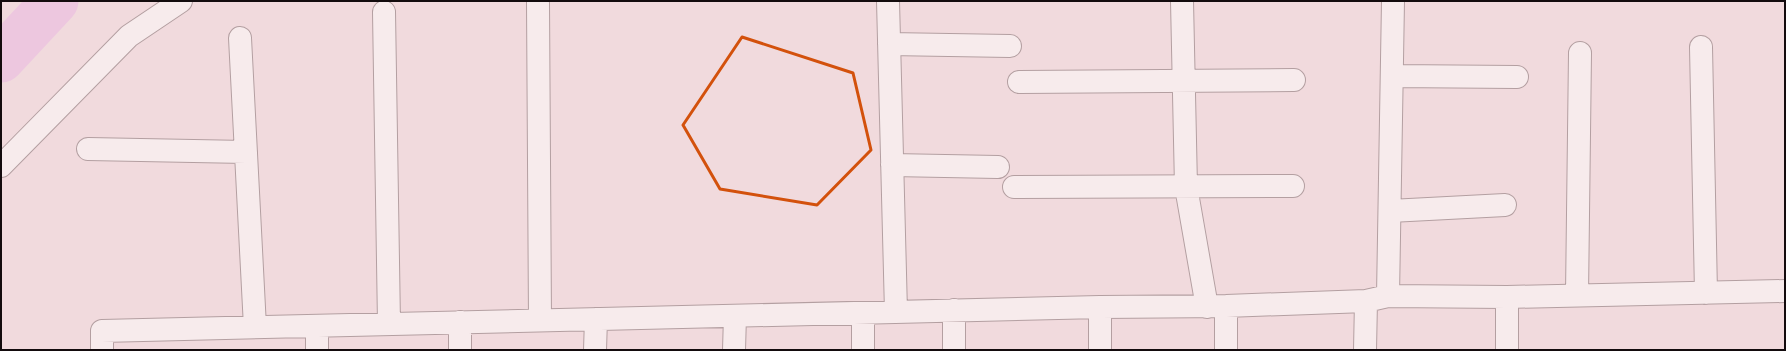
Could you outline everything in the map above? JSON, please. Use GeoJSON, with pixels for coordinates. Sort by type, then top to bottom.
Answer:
{"type":"FeatureCollection","features":[{"type":"Feature","properties":{"kind":"street"},"geometry":{"type":"LineString","coordinates":[[1,166],[129,36],[181,1]]}},
{"type":"Feature","properties":{"kind":"street"},"geometry":{"type":"LineString","coordinates":[[888,1],[896,312]]}},
{"type":"Feature","properties":{"kind":"street"},"geometry":{"type":"LineString","coordinates":[[1182,1],[1186,186],[1226,350]]}},
{"type":"Feature","properties":{"kind":"street"},"geometry":{"type":"LineString","coordinates":[[1388,296],[1393,1]]}},
{"type":"Feature","properties":{"kind":"street"},"geometry":{"type":"LineString","coordinates":[[538,3],[540,320]]}},
{"type":"Feature","properties":{"kind":"street"},"geometry":{"type":"LineString","coordinates":[[384,12],[389,324]]}},
{"type":"Feature","properties":{"kind":"street"},"geometry":{"type":"LineString","coordinates":[[240,38],[256,327]]}},
{"type":"Feature","properties":{"kind":"street"},"geometry":{"type":"LineString","coordinates":[[889,44],[1010,46]]}},
{"type":"Feature","properties":{"kind":"street"},"geometry":{"type":"LineString","coordinates":[[1701,47],[1706,293]]}},
{"type":"Feature","properties":{"kind":"street"},"geometry":{"type":"LineString","coordinates":[[1577,295],[1580,53]]}},
{"type":"Feature","properties":{"kind":"street"},"geometry":{"type":"LineString","coordinates":[[1392,76],[1517,77]]}},
{"type":"Feature","properties":{"kind":"street"},"geometry":{"type":"LineString","coordinates":[[1019,82],[1294,80]]}},
{"type":"Feature","properties":{"kind":"street"},"geometry":{"type":"LineString","coordinates":[[88,149],[246,152]]}},
{"type":"Feature","properties":{"kind":"street"},"geometry":{"type":"LineString","coordinates":[[892,165],[998,167]]}},
{"type":"Feature","properties":{"kind":"street"},"geometry":{"type":"LineString","coordinates":[[1014,187],[1293,186]]}},
{"type":"Feature","properties":{"kind":"street"},"geometry":{"type":"LineString","coordinates":[[1390,211],[1505,205]]}},
{"type":"Feature","properties":{"kind":"street"},"geometry":{"type":"LineString","coordinates":[[102,350],[102,331],[954,310],[1216,306],[1366,301],[1388,296],[1507,297],[1706,293],[1785,291],[1785,287]]}},
{"type":"Feature","properties":{"kind":"street"},"geometry":{"type":"LineString","coordinates":[[1507,297],[1507,350]]}},
{"type":"Feature","properties":{"kind":"street"},"geometry":{"type":"LineString","coordinates":[[1365,350],[1366,301]]}},
{"type":"Feature","properties":{"kind":"street"},"geometry":{"type":"LineString","coordinates":[[1100,307],[1100,350]]}},
{"type":"Feature","properties":{"kind":"street"},"geometry":{"type":"LineString","coordinates":[[954,310],[954,350]]}},
{"type":"Feature","properties":{"kind":"street"},"geometry":{"type":"LineString","coordinates":[[863,313],[863,350]]}},
{"type":"Feature","properties":{"kind":"street"},"geometry":{"type":"LineString","coordinates":[[734,350],[735,316]]}},
{"type":"Feature","properties":{"kind":"street"},"geometry":{"type":"LineString","coordinates":[[595,350],[596,319]]}},
{"type":"Feature","properties":{"kind":"street"},"geometry":{"type":"LineString","coordinates":[[460,322],[460,350]]}},
{"type":"Feature","properties":{"kind":"street"},"geometry":{"type":"LineString","coordinates":[[317,326],[317,350]]}},
{"type":"Feature","properties":{"kind":"highlighted area"},"geometry":{"type":"Polygon","coordinates":[[[742,37],[853,73],[871,150],[817,205],[720,189],[683,125],[742,37]]]}},
{"type":"Feature","properties":{"kind":"waterway"},"geometry":{"type":"LineString","coordinates":[[1,59],[55,1]]}}]}
